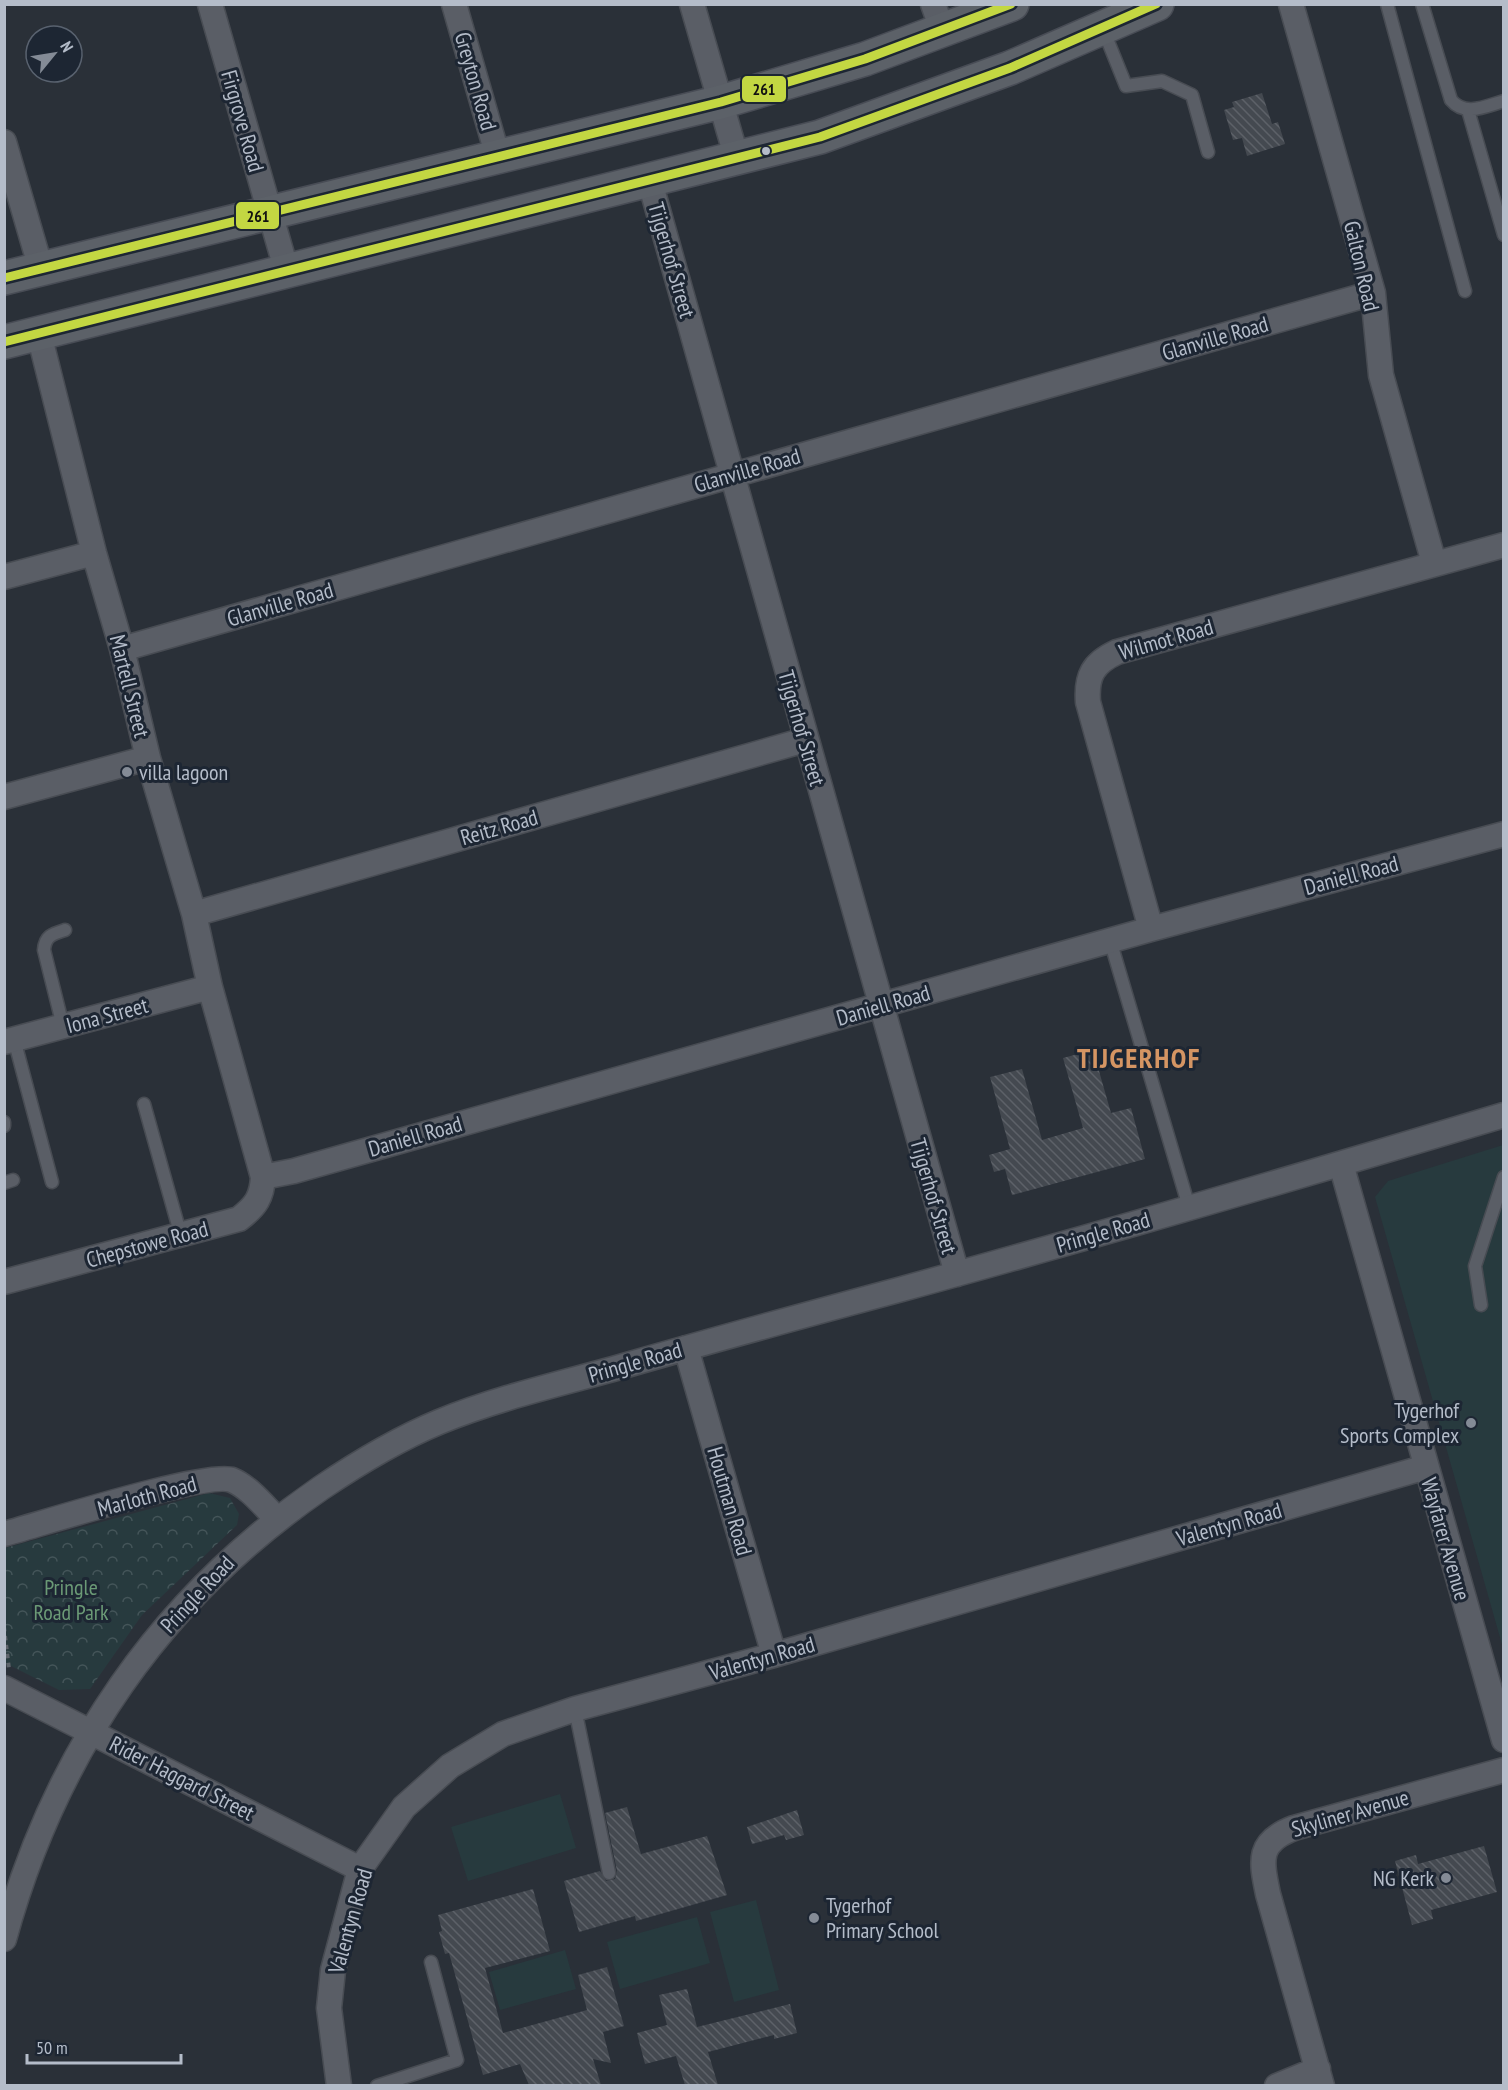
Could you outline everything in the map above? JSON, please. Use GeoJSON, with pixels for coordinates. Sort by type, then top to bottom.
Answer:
{"type":"FeatureCollection","features":[{"type":"Feature","properties":{"kind":"main road"},"geometry":{"type":"LineString","coordinates":[[4,278],[721,102],[842,67],[938,18],[1012,4]]}},
{"type":"Feature","properties":{"kind":"main road"},"geometry":{"type":"LineString","coordinates":[[4,342],[650,182],[820,137],[1010,68],[1157,4]]}},
{"type":"Feature","properties":{"kind":"street","name":"Firgrove Road"},"geometry":{"type":"LineString","coordinates":[[210,4],[286,272]]}},
{"type":"Feature","properties":{"kind":"street","name":"Greyton Road"},"geometry":{"type":"LineString","coordinates":[[454,4],[498,157]]}},
{"type":"Feature","properties":{"kind":"street"},"geometry":{"type":"LineString","coordinates":[[692,4],[737,159]]}},
{"type":"Feature","properties":{"kind":"street","name":"Galton Road"},"geometry":{"type":"LineString","coordinates":[[1290,4],[1372,293],[1381,375],[1434,563]]}},
{"type":"Feature","properties":{"kind":"street"},"geometry":{"type":"LineString","coordinates":[[4,142],[41,269]]}},
{"type":"Feature","properties":{"kind":"street","name":"Tijgerhof Street"},"geometry":{"type":"LineString","coordinates":[[650,182],[805,740],[957,1274]]}},
{"type":"Feature","properties":{"kind":"street","name":"Glanville Road"},"geometry":{"type":"LineString","coordinates":[[122,649],[1372,293]]}},
{"type":"Feature","properties":{"kind":"street","name":"Martell Street"},"geometry":{"type":"LineString","coordinates":[[39,334],[94,553],[122,649],[148,759],[194,914],[210,987],[263,1177]]}},
{"type":"Feature","properties":{"kind":"street","name":"Wilmot Road"},"geometry":{"type":"LineString","coordinates":[[1151,929],[1088,702],[1087,686],[1092,669],[1102,659],[1117,652],[1503,544]]}},
{"type":"Feature","properties":{"kind":"street"},"geometry":{"type":"LineString","coordinates":[[4,577],[94,553]]}},
{"type":"Feature","properties":{"kind":"street","name":"Reitz Road"},"geometry":{"type":"LineString","coordinates":[[194,914],[805,740]]}},
{"type":"Feature","properties":{"kind":"street"},"geometry":{"type":"LineString","coordinates":[[4,797],[148,759]]}},
{"type":"Feature","properties":{"kind":"street","name":"Daniell Road"},"geometry":{"type":"LineString","coordinates":[[263,1177],[294,1171],[1110,940],[1503,834]]}},
{"type":"Feature","properties":{"kind":"street","name":"Iona Street"},"geometry":{"type":"LineString","coordinates":[[9,1041],[210,987]]}},
{"type":"Feature","properties":{"kind":"street","name":"Pringle Road"},"geometry":{"type":"LineString","coordinates":[[4,1939],[20,1882],[91,1731],[110,1701],[172,1618],[217,1570],[277,1519],[346,1471],[436,1423],[515,1396],[957,1274],[1503,1115]]}},
{"type":"Feature","properties":{"kind":"street","name":"Wayfarer Avenue"},"geometry":{"type":"LineString","coordinates":[[1341,1164],[1503,1740]]}},
{"type":"Feature","properties":{"kind":"street","name":"Chepstowe Road"},"geometry":{"type":"LineString","coordinates":[[4,1282],[239,1219],[254,1208],[262,1194],[263,1177]]}},
{"type":"Feature","properties":{"kind":"street","name":"Houtman Road"},"geometry":{"type":"LineString","coordinates":[[686,1348],[774,1655]]}},
{"type":"Feature","properties":{"kind":"street","name":"Valentyn Road"},"geometry":{"type":"LineString","coordinates":[[339,2085],[329,2008],[333,1970],[360,1869],[405,1807],[450,1766],[503,1734],[574,1709],[774,1655],[1426,1467]]}},
{"type":"Feature","properties":{"kind":"street","name":"Marloth Road"},"geometry":{"type":"LineString","coordinates":[[4,1534],[183,1484],[221,1478],[243,1486],[277,1519]]}},
{"type":"Feature","properties":{"kind":"street","name":"Rider Haggard Street"},"geometry":{"type":"LineString","coordinates":[[4,1688],[360,1869]]}},
{"type":"Feature","properties":{"kind":"street","name":"Skyliner Avenue"},"geometry":{"type":"LineString","coordinates":[[1320,2077],[1268,1894],[1262,1867],[1265,1849],[1274,1837],[1294,1828],[1503,1770]]}},
{"type":"Feature","properties":{"kind":"street"},"geometry":{"type":"LineString","coordinates":[[1277,2085],[1320,2077]]}},
{"type":"Feature","properties":{"kind":"lane"},"geometry":{"type":"LineString","coordinates":[[1387,4],[1465,291]]}},
{"type":"Feature","properties":{"kind":"lane"},"geometry":{"type":"LineString","coordinates":[[1422,4],[1451,100],[1461,109],[1468,110],[1503,101]]}},
{"type":"Feature","properties":{"kind":"lane"},"geometry":{"type":"LineString","coordinates":[[1103,28],[1126,86],[1162,81],[1192,95],[1208,152]]}},
{"type":"Feature","properties":{"kind":"lane"},"geometry":{"type":"LineString","coordinates":[[1468,110],[1503,235]]}},
{"type":"Feature","properties":{"kind":"lane"},"geometry":{"type":"LineString","coordinates":[[63,1026],[44,950],[44,940],[64,930]]}},
{"type":"Feature","properties":{"kind":"lane"},"geometry":{"type":"LineString","coordinates":[[1110,940],[1189,1207]]}},
{"type":"Feature","properties":{"kind":"lane"},"geometry":{"type":"LineString","coordinates":[[9,1041],[52,1182]]}},
{"type":"Feature","properties":{"kind":"lane"},"geometry":{"type":"LineString","coordinates":[[144,1104],[181,1236]]}},
{"type":"Feature","properties":{"kind":"lane"},"geometry":{"type":"LineString","coordinates":[[1481,1305],[1475,1266],[1503,1178]]}},
{"type":"Feature","properties":{"kind":"lane"},"geometry":{"type":"LineString","coordinates":[[574,1709],[609,1873]]}},
{"type":"Feature","properties":{"kind":"lane"},"geometry":{"type":"LineString","coordinates":[[377,2085],[458,2060],[431,1962]]}},
{"type":"Feature","properties":{"kind":"path"},"geometry":{"type":"LineString","coordinates":[[4,1627],[10,1666],[4,1678]]}},
{"type":"Feature","properties":{"kind":"green space","name":"Tygerhof Sports Complex"},"geometry":{"type":"Polygon","coordinates":[[[1503,1145],[1503,1648],[1375,1197],[1388,1181],[1503,1145]]]}},
{"type":"Feature","properties":{"kind":"green space","name":"Pringle Road Park"},"geometry":{"type":"Polygon","coordinates":[[[209,1493],[230,1498],[239,1514],[237,1525],[142,1615],[90,1689],[59,1690],[5,1663],[5,1548],[209,1493]]]}},
{"type":"Feature","properties":{"kind":"green space"},"geometry":{"type":"Polygon","coordinates":[[[560,1794],[576,1848],[468,1881],[451,1827],[560,1794]]]}},
{"type":"Feature","properties":{"kind":"green space"},"geometry":{"type":"Polygon","coordinates":[[[756,1900],[779,1990],[734,2002],[710,1912],[756,1900]]]}},
{"type":"Feature","properties":{"kind":"green space"},"geometry":{"type":"Polygon","coordinates":[[[697,1917],[710,1963],[620,1989],[607,1942],[697,1917]]]}},
{"type":"Feature","properties":{"kind":"green space"},"geometry":{"type":"Polygon","coordinates":[[[565,1950],[576,1989],[500,2010],[489,1972],[565,1950]]]}},
{"type":"Feature","properties":{"kind":"building"},"geometry":{"type":"Polygon","coordinates":[[[1262,93],[1272,124],[1278,122],[1285,144],[1247,156],[1242,138],[1233,140],[1224,110],[1234,107],[1232,102],[1262,93]]]}},
{"type":"Feature","properties":{"kind":"building"},"geometry":{"type":"Polygon","coordinates":[[[1093,1050],[1111,1113],[1131,1108],[1145,1159],[1012,1195],[1005,1169],[994,1172],[989,1155],[1010,1149],[990,1077],[1022,1069],[1042,1140],[1083,1128],[1063,1058],[1093,1050]]]}},
{"type":"Feature","properties":{"kind":"building"},"geometry":{"type":"Polygon","coordinates":[[[627,1807],[641,1854],[707,1836],[727,1895],[636,1921],[635,1916],[579,1932],[564,1881],[600,1871],[606,1881],[615,1879],[617,1871],[605,1813],[627,1807]]]}},
{"type":"Feature","properties":{"kind":"building"},"geometry":{"type":"Polygon","coordinates":[[[797,1810],[804,1835],[786,1840],[784,1835],[752,1844],[747,1827],[797,1810]]]}},
{"type":"Feature","properties":{"kind":"building","name":"NG Kerk"},"geometry":{"type":"Polygon","coordinates":[[[1484,1846],[1497,1892],[1431,1910],[1433,1919],[1412,1925],[1395,1861],[1416,1855],[1418,1864],[1484,1846]]]}},
{"type":"Feature","properties":{"kind":"building"},"geometry":{"type":"Polygon","coordinates":[[[533,1889],[550,1951],[485,1968],[503,2033],[587,2010],[578,1975],[607,1967],[624,2026],[603,2032],[611,2063],[593,2059],[601,2085],[529,2085],[520,2064],[483,2075],[449,1953],[445,1954],[439,1932],[442,1931],[438,1915],[533,1889]]]}},
{"type":"Feature","properties":{"kind":"building"},"geometry":{"type":"Polygon","coordinates":[[[687,1989],[697,2027],[790,2004],[797,2033],[774,2039],[774,2035],[708,2052],[718,2085],[685,2085],[676,2056],[645,2064],[637,2033],[667,2025],[659,1995],[687,1989]]]}},
{"type":"Feature","properties":{"kind":"transit line","name":"261"},"geometry":{"type":"LineString","coordinates":[[4,278],[721,102],[865,59],[1011,4]]}},
{"type":"Feature","properties":{"kind":"transit line","name":"261"},"geometry":{"type":"LineString","coordinates":[[4,342],[820,137],[1010,68],[1156,4]]}},
{"type":"Feature","properties":{"kind":"place","name":"villa lagoon"},"geometry":{"type":"Point","coordinates":[127,772]}},
{"type":"Feature","properties":{"kind":"place","name":"Tygerhof Sports Complex"},"geometry":{"type":"Point","coordinates":[1471,1423]}},
{"type":"Feature","properties":{"kind":"place","name":"NG Kerk"},"geometry":{"type":"Point","coordinates":[1446,1878]}},
{"type":"Feature","properties":{"kind":"place","name":"Tygerhof Primary School"},"geometry":{"type":"Point","coordinates":[814,1918]}},
{"type":"Feature","properties":{"kind":"district","name":"TIJGERHOF"},"geometry":{"type":"Point","coordinates":[1139,1057]}}]}
